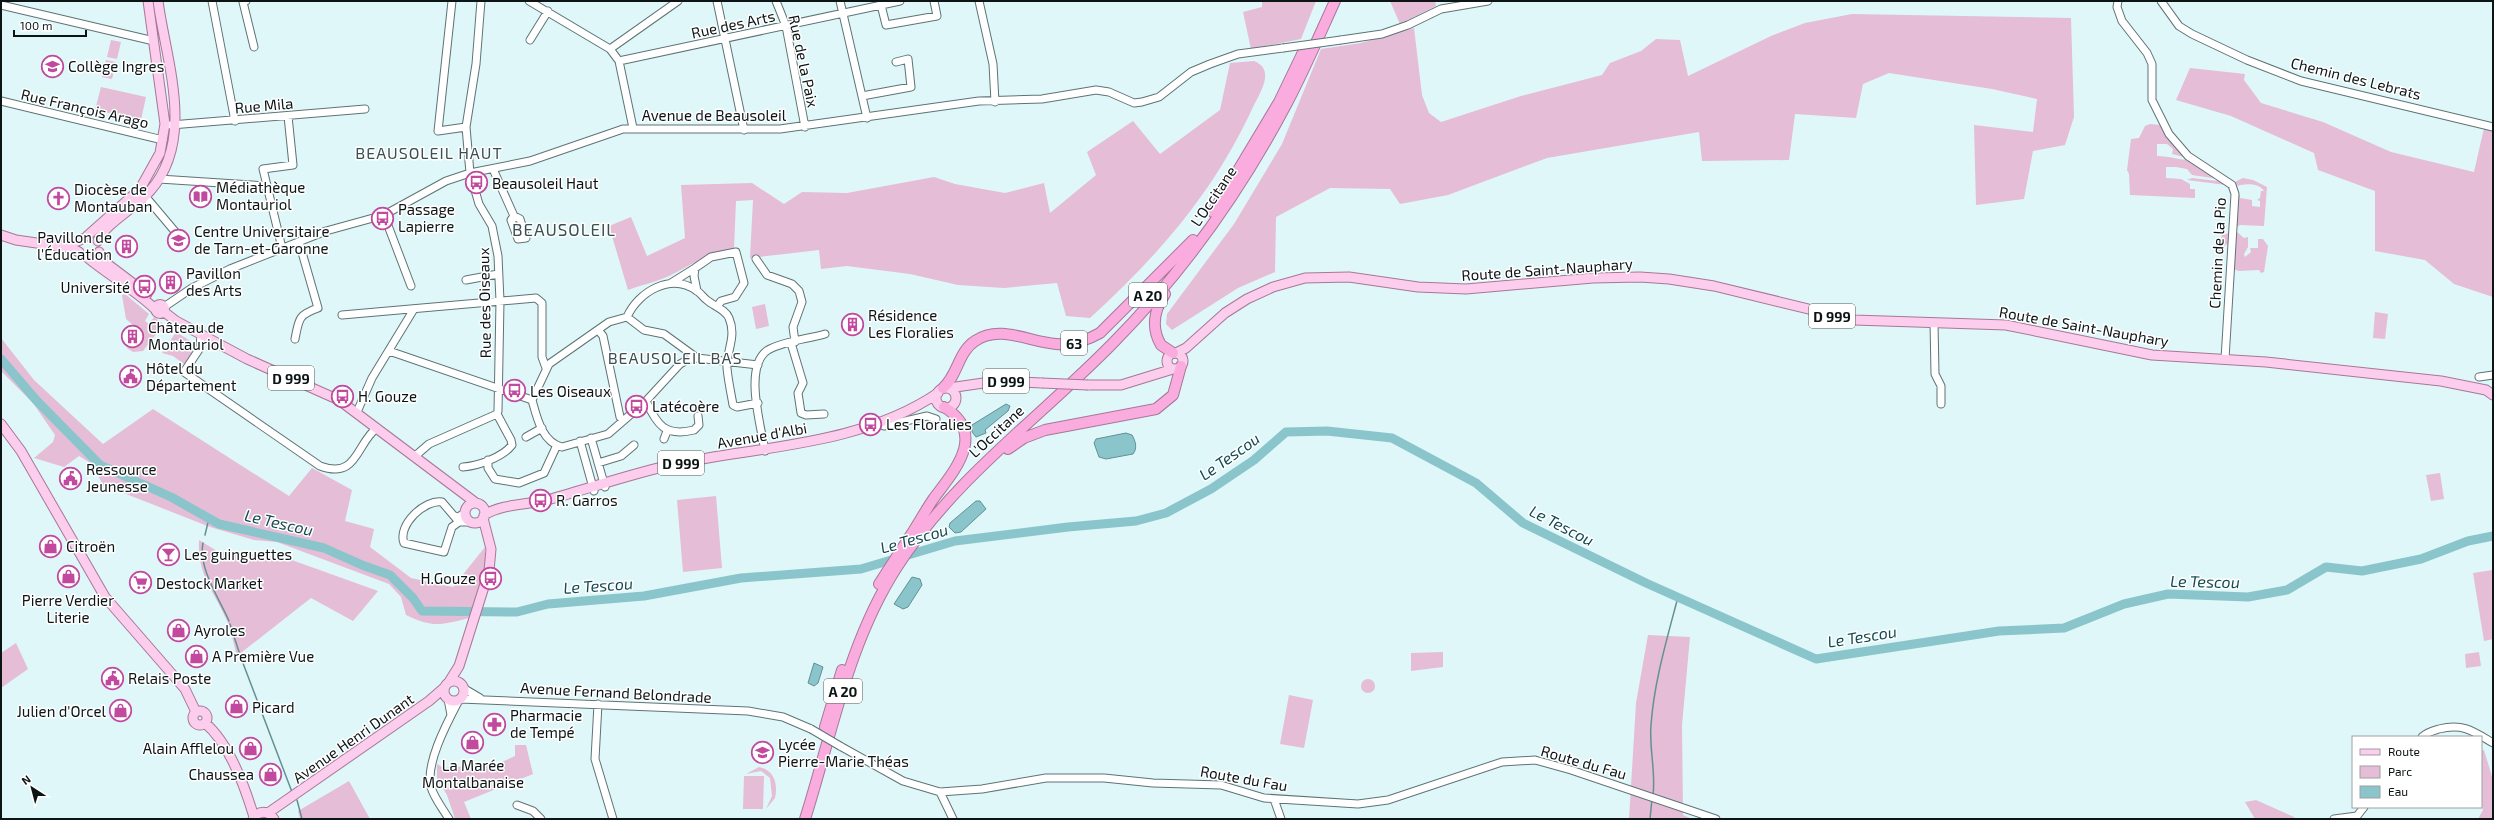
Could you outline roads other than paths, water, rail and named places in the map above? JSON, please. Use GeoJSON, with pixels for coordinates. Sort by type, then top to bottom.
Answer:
{"type":"FeatureCollection","features":[{"type":"Feature","properties":{"kind":"highway","name":"L'Occitane"},"geometry":{"type":"LineString","coordinates":[[798,819],[850,648],[867,607],[911,537],[953,484],[1110,336],[1195,243],[1279,102],[1327,1]]}},
{"type":"Feature","properties":{"kind":"highway","name":"L'Occitane"},"geometry":{"type":"LineString","coordinates":[[911,537],[958,489],[1110,346],[1159,293],[1245,176],[1286,104],[1335,1]]}},
{"type":"Feature","properties":{"kind":"highway"},"geometry":{"type":"LineString","coordinates":[[1172,355],[1158,340],[1154,324],[1156,313],[1162,298],[1195,243]]}},
{"type":"Feature","properties":{"kind":"highway","name":"63"},"geometry":{"type":"LineString","coordinates":[[943,390],[951,379],[964,351],[974,341],[984,336],[1006,334],[1045,343],[1068,344],[1084,341],[1100,333],[1195,243]]}},
{"type":"Feature","properties":{"kind":"highway"},"geometry":{"type":"LineString","coordinates":[[958,489],[1013,445],[1033,434],[1147,411],[1162,406],[1176,390],[1179,365]]}},
{"type":"Feature","properties":{"kind":"highway"},"geometry":{"type":"LineString","coordinates":[[911,537],[957,470],[964,453],[963,430],[956,416],[942,406]]}},
{"type":"Feature","properties":{"kind":"highway","name":"L'Occitane"},"geometry":{"type":"LineString","coordinates":[[805,819],[856,650],[891,570]]}},
{"type":"Feature","properties":{"kind":"main road"},"geometry":{"type":"LineString","coordinates":[[79,252],[79,243],[146,182],[160,153],[164,140],[165,124],[148,1]]}},
{"type":"Feature","properties":{"kind":"main road"},"geometry":{"type":"LineString","coordinates":[[1,235],[16,240],[71,248],[88,258],[94,257],[99,252],[98,241],[105,230],[145,196],[159,179],[169,155],[175,125],[173,92],[158,1]]}},
{"type":"Feature","properties":{"kind":"main road"},"geometry":{"type":"LineString","coordinates":[[43,244],[69,245],[85,237],[98,241]]}},
{"type":"Feature","properties":{"kind":"main road","name":"D 999"},"geometry":{"type":"LineString","coordinates":[[99,252],[104,261],[160,308]]}},
{"type":"Feature","properties":{"kind":"main road","name":"D 999"},"geometry":{"type":"LineString","coordinates":[[88,258],[124,286],[201,334],[247,359],[321,390],[357,412],[455,489],[478,504]]}},
{"type":"Feature","properties":{"kind":"main road","name":"Route de Saint-Nauphary"},"geometry":{"type":"LineString","coordinates":[[1147,377],[1172,355],[1196,340],[1225,313],[1258,293],[1291,281],[1324,276],[1454,289],[1498,288],[1604,277],[1653,277],[1714,286],[1850,319],[2011,325],[2152,355],[2225,359],[2441,380],[2491,392]]}},
{"type":"Feature","properties":{"kind":"main road","name":"Route de Saint-Nauphary"},"geometry":{"type":"LineString","coordinates":[[943,390],[997,381],[1121,385],[1179,365],[1196,340]]}},
{"type":"Feature","properties":{"kind":"main road"},"geometry":{"type":"LineString","coordinates":[[1172,355],[1180,355],[1179,365],[1168,366],[1172,355]]}},
{"type":"Feature","properties":{"kind":"main road","name":"D 999"},"geometry":{"type":"LineString","coordinates":[[956,400],[961,391],[970,385]]}},
{"type":"Feature","properties":{"kind":"main road"},"geometry":{"type":"LineString","coordinates":[[921,403],[928,402],[942,406],[950,407],[956,400],[955,393],[943,390],[936,400],[942,406]]}},
{"type":"Feature","properties":{"kind":"main road","name":"Avenue d'Albi"},"geometry":{"type":"LineString","coordinates":[[478,504],[512,506],[542,502],[604,486],[678,464],[765,450],[809,441],[878,422],[921,403],[943,390]]}},
{"type":"Feature","properties":{"kind":"main road"},"geometry":{"type":"LineString","coordinates":[[1,424],[24,456],[105,597],[185,689],[196,712],[205,713],[207,719],[205,723],[221,740],[250,802],[252,818]]}},
{"type":"Feature","properties":{"kind":"main road","name":"D 999"},"geometry":{"type":"LineString","coordinates":[[455,489],[463,502],[465,512]]}},
{"type":"Feature","properties":{"kind":"main road"},"geometry":{"type":"LineString","coordinates":[[473,522],[484,516],[478,504],[470,504],[465,512],[467,519],[483,531],[491,548]]}},
{"type":"Feature","properties":{"kind":"main road","name":"Avenue d'Albi"},"geometry":{"type":"LineString","coordinates":[[484,516],[512,506]]}},
{"type":"Feature","properties":{"kind":"main road","name":"Avenue Henri Dunant"},"geometry":{"type":"LineString","coordinates":[[252,818],[268,815],[292,799],[429,701],[447,685],[459,666],[489,571],[491,548],[484,516]]}},
{"type":"Feature","properties":{"kind":"main road","name":"Avenue Henri Dunant"},"geometry":{"type":"LineString","coordinates":[[459,666],[462,686]]}},
{"type":"Feature","properties":{"kind":"main road"},"geometry":{"type":"LineString","coordinates":[[448,699],[447,685],[462,686],[464,694],[459,699]]}},
{"type":"Feature","properties":{"kind":"main road","name":"Avenue Henri Dunant"},"geometry":{"type":"LineString","coordinates":[[429,701],[459,699]]}},
{"type":"Feature","properties":{"kind":"main road","name":"Avenue Henri Dunant"},"geometry":{"type":"LineString","coordinates":[[277,819],[292,799]]}},
{"type":"Feature","properties":{"kind":"main road"},"geometry":{"type":"LineString","coordinates":[[250,802],[268,815]]}},
{"type":"Feature","properties":{"kind":"street"},"geometry":{"type":"LineString","coordinates":[[212,1],[235,121]]}},
{"type":"Feature","properties":{"kind":"street"},"geometry":{"type":"LineString","coordinates":[[246,1],[243,2],[254,47]]}},
{"type":"Feature","properties":{"kind":"street"},"geometry":{"type":"LineString","coordinates":[[452,1],[438,130],[466,127]]}},
{"type":"Feature","properties":{"kind":"street","name":"Rue des Oiseaux"},"geometry":{"type":"LineString","coordinates":[[481,1],[476,64],[466,127],[470,173],[479,204],[492,226],[498,274],[500,301],[499,387],[497,414]]}},
{"type":"Feature","properties":{"kind":"street"},"geometry":{"type":"LineString","coordinates":[[529,1],[610,49],[619,61],[633,128]]}},
{"type":"Feature","properties":{"kind":"street"},"geometry":{"type":"LineString","coordinates":[[610,49],[678,1]]}},
{"type":"Feature","properties":{"kind":"street"},"geometry":{"type":"LineString","coordinates":[[717,1],[744,130]]}},
{"type":"Feature","properties":{"kind":"street","name":"Rue de la Paix"},"geometry":{"type":"LineString","coordinates":[[776,1],[786,26],[805,127]]}},
{"type":"Feature","properties":{"kind":"street"},"geometry":{"type":"LineString","coordinates":[[840,1],[867,118]]}},
{"type":"Feature","properties":{"kind":"street","name":"Rue des Arts"},"geometry":{"type":"LineString","coordinates":[[619,61],[900,1]]}},
{"type":"Feature","properties":{"kind":"street"},"geometry":{"type":"LineString","coordinates":[[881,5],[886,25],[937,16],[934,1]]}},
{"type":"Feature","properties":{"kind":"street"},"geometry":{"type":"LineString","coordinates":[[978,1],[993,64],[995,102]]}},
{"type":"Feature","properties":{"kind":"street","name":"Avenue de Beausoleil"},"geometry":{"type":"LineString","coordinates":[[160,308],[220,274],[326,231],[384,215],[446,181],[470,173],[530,161],[611,132],[633,128],[744,130],[805,127],[979,101],[995,102],[1042,99],[1096,90],[1109,92],[1134,102],[1142,102],[1159,97],[1191,72],[1238,54],[1382,34],[1408,25],[1441,9],[1488,1]]}},
{"type":"Feature","properties":{"kind":"street","name":"Chemin de la Pio"},"geometry":{"type":"LineString","coordinates":[[2118,1],[2117,7],[2122,21],[2147,53],[2152,64],[2152,100],[2169,134],[2188,156],[2232,185],[2235,194],[2225,359]]}},
{"type":"Feature","properties":{"kind":"street","name":"Chemin des Lebrats"},"geometry":{"type":"LineString","coordinates":[[2161,1],[2180,26],[2192,34],[2247,60],[2301,81],[2493,127]]}},
{"type":"Feature","properties":{"kind":"street"},"geometry":{"type":"LineString","coordinates":[[1,5],[154,41]]}},
{"type":"Feature","properties":{"kind":"street"},"geometry":{"type":"LineString","coordinates":[[530,40],[548,11]]}},
{"type":"Feature","properties":{"kind":"street"},"geometry":{"type":"LineString","coordinates":[[862,96],[911,87],[908,59],[896,62]]}},
{"type":"Feature","properties":{"kind":"street","name":"Rue François Arago"},"geometry":{"type":"LineString","coordinates":[[1,101],[164,140]]}},
{"type":"Feature","properties":{"kind":"street","name":"Rue Mila"},"geometry":{"type":"LineString","coordinates":[[165,124],[175,125],[235,121],[365,109]]}},
{"type":"Feature","properties":{"kind":"street"},"geometry":{"type":"LineString","coordinates":[[282,248],[263,169],[293,165],[288,116]]}},
{"type":"Feature","properties":{"kind":"street"},"geometry":{"type":"LineString","coordinates":[[493,169],[514,216]]}},
{"type":"Feature","properties":{"kind":"street"},"geometry":{"type":"LineString","coordinates":[[159,179],[266,186]]}},
{"type":"Feature","properties":{"kind":"street"},"geometry":{"type":"LineString","coordinates":[[145,196],[183,241]]}},
{"type":"Feature","properties":{"kind":"street"},"geometry":{"type":"LineString","coordinates":[[384,215],[410,286]]}},
{"type":"Feature","properties":{"kind":"street"},"geometry":{"type":"LineString","coordinates":[[295,339],[300,317],[304,313],[318,308],[299,242]]}},
{"type":"Feature","properties":{"kind":"street"},"geometry":{"type":"LineString","coordinates":[[717,307],[722,301],[735,297],[744,283],[739,252],[711,257],[671,283],[660,286],[643,295],[634,303],[627,317],[609,322],[546,368],[532,400],[542,428],[549,441],[557,445],[571,445],[580,441],[608,434],[646,401],[684,361],[697,358],[758,365]]}},
{"type":"Feature","properties":{"kind":"street"},"geometry":{"type":"LineString","coordinates":[[756,259],[767,275],[792,284],[799,291],[802,302],[793,326],[793,343],[803,383],[798,393],[801,413],[806,415],[824,414]]}},
{"type":"Feature","properties":{"kind":"street"},"geometry":{"type":"LineString","coordinates":[[695,268],[697,291],[703,299],[725,312],[730,320],[733,344],[728,362],[733,404],[737,407],[758,403]]}},
{"type":"Feature","properties":{"kind":"street"},"geometry":{"type":"LineString","coordinates":[[466,280],[498,274]]}},
{"type":"Feature","properties":{"kind":"street"},"geometry":{"type":"LineString","coordinates":[[671,283],[697,291]]}},
{"type":"Feature","properties":{"kind":"street"},"geometry":{"type":"LineString","coordinates":[[342,315],[536,298],[542,303],[542,357],[546,368]]}},
{"type":"Feature","properties":{"kind":"street"},"geometry":{"type":"LineString","coordinates":[[357,412],[372,378],[414,309]]}},
{"type":"Feature","properties":{"kind":"street"},"geometry":{"type":"LineString","coordinates":[[627,317],[644,330],[660,332],[688,350],[697,358]]}},
{"type":"Feature","properties":{"kind":"street"},"geometry":{"type":"LineString","coordinates":[[1934,323],[1935,374],[1941,386],[1941,404]]}},
{"type":"Feature","properties":{"kind":"street"},"geometry":{"type":"LineString","coordinates":[[598,330],[603,336],[620,417],[623,420]]}},
{"type":"Feature","properties":{"kind":"street"},"geometry":{"type":"LineString","coordinates":[[201,334],[200,348],[184,370],[186,374],[320,466],[339,469],[350,464],[377,428]]}},
{"type":"Feature","properties":{"kind":"street"},"geometry":{"type":"LineString","coordinates":[[765,450],[754,379],[758,365],[768,350],[825,334]]}},
{"type":"Feature","properties":{"kind":"street"},"geometry":{"type":"LineString","coordinates":[[684,361],[683,358],[688,350]]}},
{"type":"Feature","properties":{"kind":"street"},"geometry":{"type":"LineString","coordinates":[[389,351],[499,387],[532,400]]}},
{"type":"Feature","properties":{"kind":"street"},"geometry":{"type":"LineString","coordinates":[[2478,377],[2493,375]]}},
{"type":"Feature","properties":{"kind":"street"},"geometry":{"type":"LineString","coordinates":[[646,401],[657,422],[667,431],[694,430],[699,425],[698,416]]}},
{"type":"Feature","properties":{"kind":"street"},"geometry":{"type":"LineString","coordinates":[[414,457],[429,444],[497,414],[511,440],[512,445],[508,450],[488,460],[472,466],[463,467]]}},
{"type":"Feature","properties":{"kind":"street"},"geometry":{"type":"LineString","coordinates":[[878,422],[884,426],[927,416],[936,419]]}},
{"type":"Feature","properties":{"kind":"street"},"geometry":{"type":"LineString","coordinates":[[526,437],[542,428]]}},
{"type":"Feature","properties":{"kind":"street"},"geometry":{"type":"LineString","coordinates":[[664,439],[667,431]]}},
{"type":"Feature","properties":{"kind":"street"},"geometry":{"type":"LineString","coordinates":[[591,438],[604,486]]}},
{"type":"Feature","properties":{"kind":"street"},"geometry":{"type":"LineString","coordinates":[[580,441],[593,489]]}},
{"type":"Feature","properties":{"kind":"street"},"geometry":{"type":"LineString","coordinates":[[488,460],[488,468],[495,479],[519,483],[544,472],[557,445]]}},
{"type":"Feature","properties":{"kind":"street"},"geometry":{"type":"LineString","coordinates":[[598,463],[621,456],[634,445]]}},
{"type":"Feature","properties":{"kind":"street"},"geometry":{"type":"LineString","coordinates":[[459,522],[445,504],[436,502],[428,505],[408,522],[402,537],[404,543],[440,552],[446,550],[453,525],[459,522],[473,522]]}},
{"type":"Feature","properties":{"kind":"street"},"geometry":{"type":"LineString","coordinates":[[454,516],[458,517],[465,512]]}},
{"type":"Feature","properties":{"kind":"street","name":"Avenue Fernand Belondrade"},"geometry":{"type":"LineString","coordinates":[[462,686],[482,699]]}},
{"type":"Feature","properties":{"kind":"street"},"geometry":{"type":"LineString","coordinates":[[448,699],[451,716]]}},
{"type":"Feature","properties":{"kind":"street"},"geometry":{"type":"LineString","coordinates":[[449,819],[434,794],[429,774],[434,755],[459,699]]}},
{"type":"Feature","properties":{"kind":"street","name":"Avenue Fernand Belondrade"},"geometry":{"type":"LineString","coordinates":[[459,699],[748,711]]}},
{"type":"Feature","properties":{"kind":"street"},"geometry":{"type":"LineString","coordinates":[[598,704],[596,764],[613,819]]}},
{"type":"Feature","properties":{"kind":"street","name":"Route du Fau"},"geometry":{"type":"LineString","coordinates":[[748,711],[783,717],[811,729],[903,780],[918,787],[940,792],[982,789],[1046,778],[1104,778],[1153,783],[1221,785],[1274,799],[1372,804],[1408,794],[1502,762],[1535,760],[1716,819]]}},
{"type":"Feature","properties":{"kind":"street"},"geometry":{"type":"LineString","coordinates":[[2423,736],[2429,732],[2459,726],[2479,736]]}},
{"type":"Feature","properties":{"kind":"street"},"geometry":{"type":"LineString","coordinates":[[2482,738],[2493,743]]}},
{"type":"Feature","properties":{"kind":"street"},"geometry":{"type":"LineString","coordinates":[[940,792],[953,819]]}},
{"type":"Feature","properties":{"kind":"street"},"geometry":{"type":"LineString","coordinates":[[1274,799],[1281,819]]}},
{"type":"Feature","properties":{"kind":"street"},"geometry":{"type":"LineString","coordinates":[[517,805],[533,811],[541,819]]}},
{"type":"Feature","properties":{"kind":"street"},"geometry":{"type":"LineString","coordinates":[[2334,819],[2357,816],[2363,808]]}},
{"type":"Feature","properties":{"kind":"water"},"geometry":{"type":"Polygon","coordinates":[[[1006,404],[1010,406],[1008,411],[985,430],[986,433],[976,437],[972,432],[972,425],[1006,404]]]}},
{"type":"Feature","properties":{"kind":"water"},"geometry":{"type":"Polygon","coordinates":[[[1126,433],[1132,435],[1135,442],[1136,447],[1133,454],[1106,459],[1099,457],[1094,443],[1096,439],[1126,433]]]}},
{"type":"Feature","properties":{"kind":"water"},"geometry":{"type":"Polygon","coordinates":[[[976,501],[980,501],[986,509],[961,532],[955,533],[949,527],[950,523],[976,501]]]}},
{"type":"Feature","properties":{"kind":"water"},"geometry":{"type":"Polygon","coordinates":[[[912,577],[920,579],[922,585],[908,607],[903,609],[894,604],[912,577]]]}},
{"type":"Feature","properties":{"kind":"water"},"geometry":{"type":"Polygon","coordinates":[[[814,663],[823,667],[818,683],[814,686],[808,683],[814,663]]]}},
{"type":"Feature","properties":{"kind":"waterway","name":"Le Tescou"},"geometry":{"type":"LineString","coordinates":[[1,359],[36,400],[100,465],[171,497],[219,524],[324,548],[362,565],[390,575],[413,598],[422,611],[517,612],[548,604],[644,596],[741,578],[861,569],[955,541],[1068,527],[1136,521],[1166,513],[1211,489],[1254,460],[1286,432],[1327,431],[1392,438],[1476,483],[1523,523],[1646,583],[1816,659],[1999,631],[2064,628],[2124,604],[2168,594],[2248,597],[2287,590],[2326,567],[2362,571],[2421,559],[2468,541],[2493,536]]}},
{"type":"Feature","properties":{"kind":"waterway"},"geometry":{"type":"LineString","coordinates":[[205,535],[209,518]]}},
{"type":"Feature","properties":{"kind":"waterway"},"geometry":{"type":"LineString","coordinates":[[203,543],[202,553],[206,573],[229,621]]}},
{"type":"Feature","properties":{"kind":"waterway"},"geometry":{"type":"LineString","coordinates":[[1653,795],[1654,778],[1651,725],[1655,693],[1678,597]]}},
{"type":"Feature","properties":{"kind":"waterway"},"geometry":{"type":"LineString","coordinates":[[230,624],[241,658],[292,792]]}},
{"type":"Feature","properties":{"kind":"waterway"},"geometry":{"type":"LineString","coordinates":[[1650,819],[1652,799]]}},
{"type":"Feature","properties":{"kind":"waterway"},"geometry":{"type":"LineString","coordinates":[[297,800],[302,819]]}},
{"type":"Feature","properties":{"kind":"place","name":"Collège Ingres"},"geometry":{"type":"Point","coordinates":[53,66]}},
{"type":"Feature","properties":{"kind":"place","name":"Beausoleil Haut"},"geometry":{"type":"Point","coordinates":[476,183]}},
{"type":"Feature","properties":{"kind":"place","name":"Médiathèque Montauriol"},"geometry":{"type":"Point","coordinates":[200,196]}},
{"type":"Feature","properties":{"kind":"place","name":"Diocèse de Montauban"},"geometry":{"type":"Point","coordinates":[58,198]}},
{"type":"Feature","properties":{"kind":"place","name":"Passage Lapierre"},"geometry":{"type":"Point","coordinates":[382,218]}},
{"type":"Feature","properties":{"kind":"place","name":"Centre Universitaire de Tarn-et-Garonne"},"geometry":{"type":"Point","coordinates":[178,240]}},
{"type":"Feature","properties":{"kind":"place","name":"Pavillon de l'Éducation"},"geometry":{"type":"Point","coordinates":[127,246]}},
{"type":"Feature","properties":{"kind":"place","name":"Pavillon des Arts"},"geometry":{"type":"Point","coordinates":[170,282]}},
{"type":"Feature","properties":{"kind":"place","name":"Université"},"geometry":{"type":"Point","coordinates":[145,287]}},
{"type":"Feature","properties":{"kind":"place","name":"Résidence Les Floralies"},"geometry":{"type":"Point","coordinates":[852,324]}},
{"type":"Feature","properties":{"kind":"place","name":"Château de Montauriol"},"geometry":{"type":"Point","coordinates":[133,336]}},
{"type":"Feature","properties":{"kind":"place","name":"Hôtel du Département"},"geometry":{"type":"Point","coordinates":[131,377]}},
{"type":"Feature","properties":{"kind":"place","name":"Les Oiseaux"},"geometry":{"type":"Point","coordinates":[515,391]}},
{"type":"Feature","properties":{"kind":"place","name":"H. Gouze"},"geometry":{"type":"Point","coordinates":[343,396]}},
{"type":"Feature","properties":{"kind":"place","name":"Latécoère"},"geometry":{"type":"Point","coordinates":[637,406]}},
{"type":"Feature","properties":{"kind":"place","name":"Les Floralies"},"geometry":{"type":"Point","coordinates":[871,424]}},
{"type":"Feature","properties":{"kind":"place","name":"Ressource Jeunesse"},"geometry":{"type":"Point","coordinates":[71,478]}},
{"type":"Feature","properties":{"kind":"place","name":"R. Garros"},"geometry":{"type":"Point","coordinates":[540,500]}},
{"type":"Feature","properties":{"kind":"place","name":"Citroën"},"geometry":{"type":"Point","coordinates":[51,546]}},
{"type":"Feature","properties":{"kind":"place","name":"Les guinguettes"},"geometry":{"type":"Point","coordinates":[168,554]}},
{"type":"Feature","properties":{"kind":"place","name":"Pierre Verdier Literie"},"geometry":{"type":"Point","coordinates":[68,577]}},
{"type":"Feature","properties":{"kind":"place","name":"H.Gouze"},"geometry":{"type":"Point","coordinates":[491,578]}},
{"type":"Feature","properties":{"kind":"place","name":"Destock Market"},"geometry":{"type":"Point","coordinates":[141,583]}},
{"type":"Feature","properties":{"kind":"place","name":"Ayroles"},"geometry":{"type":"Point","coordinates":[179,630]}},
{"type":"Feature","properties":{"kind":"place","name":"A Première Vue"},"geometry":{"type":"Point","coordinates":[196,656]}},
{"type":"Feature","properties":{"kind":"place","name":"Relais Poste"},"geometry":{"type":"Point","coordinates":[113,678]}},
{"type":"Feature","properties":{"kind":"place","name":"Picard"},"geometry":{"type":"Point","coordinates":[237,707]}},
{"type":"Feature","properties":{"kind":"place","name":"Julien d'Orcel"},"geometry":{"type":"Point","coordinates":[121,711]}},
{"type":"Feature","properties":{"kind":"place","name":"Pharmacie de Tempé"},"geometry":{"type":"Point","coordinates":[495,724]}},
{"type":"Feature","properties":{"kind":"place","name":"La Marée Montalbanaise"},"geometry":{"type":"Point","coordinates":[473,742]}},
{"type":"Feature","properties":{"kind":"place","name":"Alain Afflelou"},"geometry":{"type":"Point","coordinates":[250,748]}},
{"type":"Feature","properties":{"kind":"place","name":"Lycée Pierre-Marie Théas"},"geometry":{"type":"Point","coordinates":[763,753]}},
{"type":"Feature","properties":{"kind":"place","name":"Chaussea"},"geometry":{"type":"Point","coordinates":[270,774]}},
{"type":"Feature","properties":{"kind":"district","name":"BEAUSOLEIL HAUT"},"geometry":{"type":"Point","coordinates":[429,152]}},
{"type":"Feature","properties":{"kind":"district","name":"BEAUSOLEIL"},"geometry":{"type":"Point","coordinates":[564,229]}},
{"type":"Feature","properties":{"kind":"district","name":"BEAUSOLEIL BAS"},"geometry":{"type":"Point","coordinates":[675,357]}}]}
